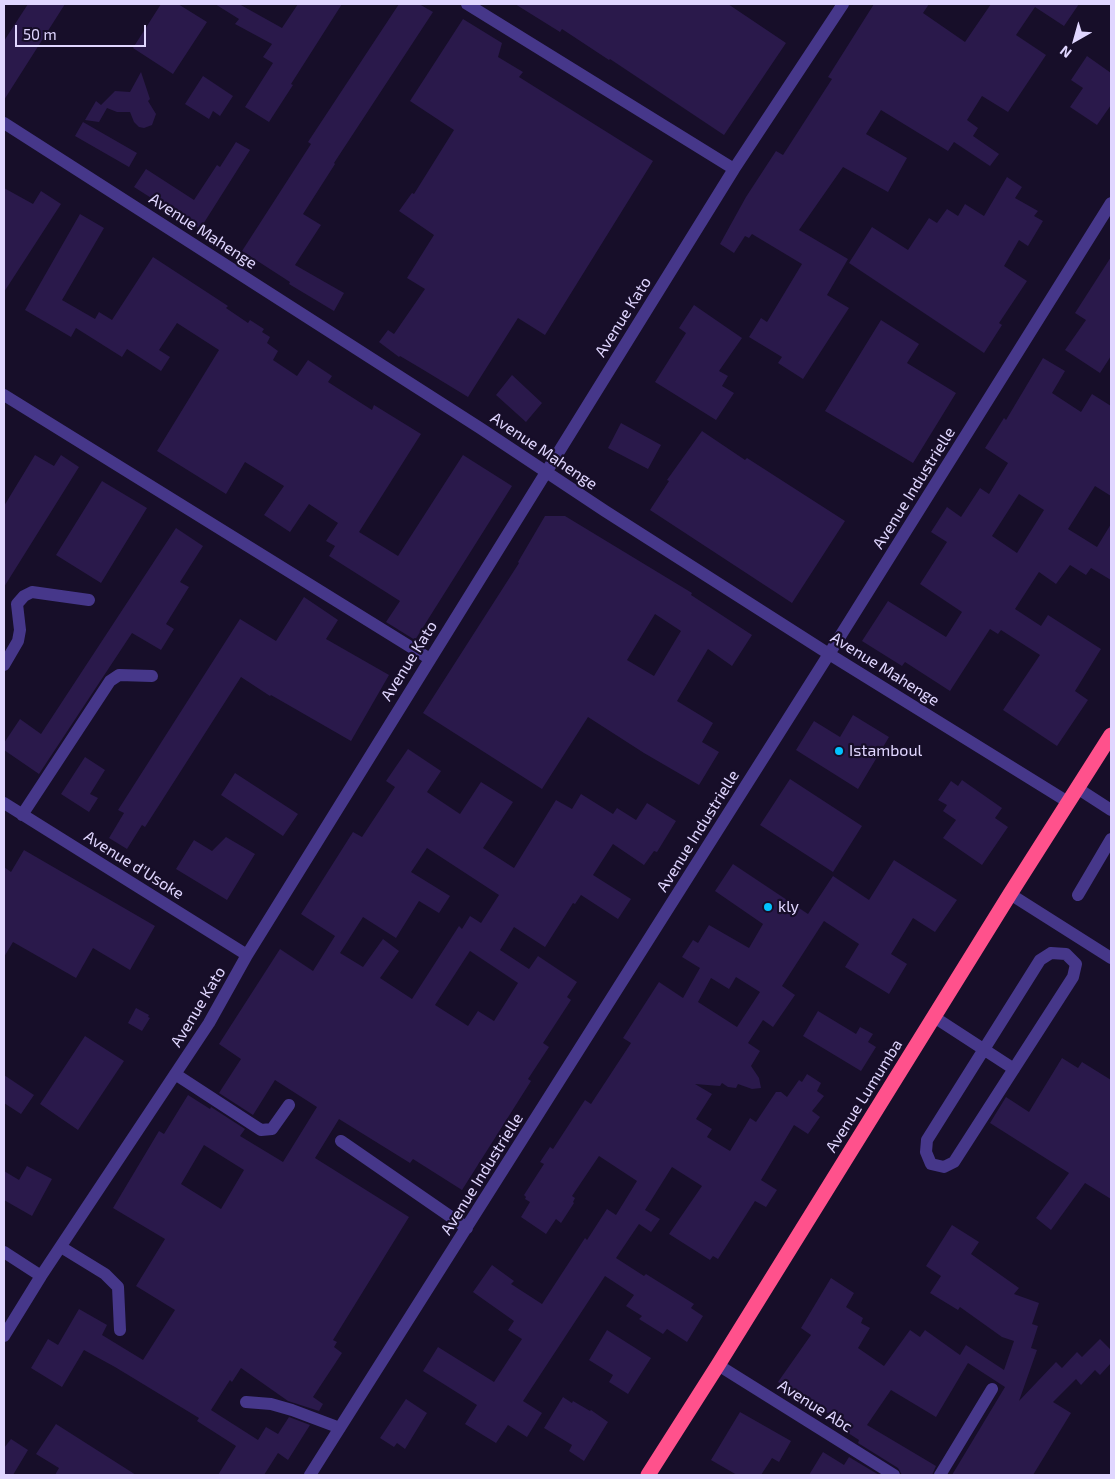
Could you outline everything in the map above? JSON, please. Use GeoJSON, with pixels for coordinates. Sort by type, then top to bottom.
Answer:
{"type":"FeatureCollection","features":[{"type":"Feature","properties":{"kind":"highway","name":"Avenue Lumumba"},"geometry":{"type":"LineString","coordinates":[[648,1475],[1111,735]]}},
{"type":"Feature","properties":{"kind":"street"},"geometry":{"type":"LineString","coordinates":[[468,4],[734,169]]}},
{"type":"Feature","properties":{"kind":"street","name":"Avenue Kato"},"geometry":{"type":"LineString","coordinates":[[4,1336],[41,1276],[209,1023],[247,955],[546,471],[734,169],[843,4]]}},
{"type":"Feature","properties":{"kind":"street","name":"Avenue Mahenge"},"geometry":{"type":"LineString","coordinates":[[4,123],[613,516],[1068,802]]}},
{"type":"Feature","properties":{"kind":"street","name":"Avenue Industrielle"},"geometry":{"type":"LineString","coordinates":[[310,1475],[830,654],[1111,203]]}},
{"type":"Feature","properties":{"kind":"street"},"geometry":{"type":"LineString","coordinates":[[4,395],[430,659]]}},
{"type":"Feature","properties":{"kind":"street"},"geometry":{"type":"LineString","coordinates":[[4,665],[18,641],[20,630],[17,604],[24,596],[32,592],[89,600]]}},
{"type":"Feature","properties":{"kind":"street"},"geometry":{"type":"LineString","coordinates":[[22,815],[114,677],[119,675],[152,676]]}},
{"type":"Feature","properties":{"kind":"street"},"geometry":{"type":"LineString","coordinates":[[1078,788],[1111,810]]}},
{"type":"Feature","properties":{"kind":"street","name":"Avenue d'Usoke"},"geometry":{"type":"LineString","coordinates":[[4,803],[247,955]]}},
{"type":"Feature","properties":{"kind":"street"},"geometry":{"type":"LineString","coordinates":[[1078,895],[1111,839]]}},
{"type":"Feature","properties":{"kind":"street"},"geometry":{"type":"LineString","coordinates":[[1010,894],[1111,958]]}},
{"type":"Feature","properties":{"kind":"street"},"geometry":{"type":"LineString","coordinates":[[1052,953],[1066,954],[1076,964],[1073,977],[1014,1069],[954,1162],[944,1167],[931,1164],[926,1152],[927,1140],[984,1049],[1040,960],[1052,953]]}},
{"type":"Feature","properties":{"kind":"street"},"geometry":{"type":"LineString","coordinates":[[934,1017],[1014,1069]]}},
{"type":"Feature","properties":{"kind":"street"},"geometry":{"type":"LineString","coordinates":[[175,1074],[261,1130],[272,1128],[289,1105]]}},
{"type":"Feature","properties":{"kind":"street"},"geometry":{"type":"LineString","coordinates":[[341,1141],[466,1228]]}},
{"type":"Feature","properties":{"kind":"street"},"geometry":{"type":"LineString","coordinates":[[61,1247],[105,1274],[118,1287],[120,1330]]}},
{"type":"Feature","properties":{"kind":"street"},"geometry":{"type":"LineString","coordinates":[[4,1252],[41,1276]]}},
{"type":"Feature","properties":{"kind":"street","name":"Avenue Abc"},"geometry":{"type":"LineString","coordinates":[[718,1365],[894,1475]]}},
{"type":"Feature","properties":{"kind":"street"},"geometry":{"type":"LineString","coordinates":[[940,1475],[992,1389]]}},
{"type":"Feature","properties":{"kind":"street"},"geometry":{"type":"LineString","coordinates":[[246,1402],[272,1404],[340,1428]]}},
{"type":"Feature","properties":{"kind":"building"},"geometry":{"type":"Polygon","coordinates":[[[28,4],[65,4],[4,100],[4,41],[28,4]]]}},
{"type":"Feature","properties":{"kind":"building"},"geometry":{"type":"Polygon","coordinates":[[[161,4],[178,4],[207,22],[173,74],[133,48],[161,4]]]}},
{"type":"Feature","properties":{"kind":"building"},"geometry":{"type":"Polygon","coordinates":[[[215,4],[239,4],[282,28],[298,4],[342,4],[269,122],[245,107],[273,63],[263,57],[272,44],[235,24],[239,19],[215,4]]]}},
{"type":"Feature","properties":{"kind":"building"},"geometry":{"type":"Polygon","coordinates":[[[399,4],[419,4],[433,12],[334,163],[303,214],[321,225],[295,265],[344,293],[334,311],[289,284],[290,282],[242,251],[311,144],[308,142],[399,4]]]}},
{"type":"Feature","properties":{"kind":"building"},"geometry":{"type":"Polygon","coordinates":[[[515,4],[728,4],[786,43],[724,135],[610,59],[562,29],[560,32],[515,4]]]}},
{"type":"Feature","properties":{"kind":"building"},"geometry":{"type":"Polygon","coordinates":[[[874,4],[929,4],[923,13],[965,42],[991,4],[1079,4],[1064,26],[1035,7],[1016,35],[1046,55],[1008,112],[982,96],[967,120],[978,128],[973,136],[999,154],[990,166],[954,142],[948,151],[881,110],[866,134],[907,158],[888,192],[843,167],[799,230],[848,259],[827,295],[849,308],[803,379],[778,363],[782,357],[749,337],[761,318],[767,322],[802,264],[752,234],[749,238],[745,236],[734,253],[720,244],[746,197],[776,151],[783,155],[832,79],[828,77],[874,4]]]}},
{"type":"Feature","properties":{"kind":"building"},"geometry":{"type":"Polygon","coordinates":[[[463,19],[502,43],[498,57],[523,72],[519,77],[653,161],[545,335],[518,318],[468,397],[399,357],[379,342],[388,330],[394,334],[425,289],[407,278],[434,235],[399,211],[412,193],[414,194],[454,130],[410,101],[463,19]]]}},
{"type":"Feature","properties":{"kind":"building"},"geometry":{"type":"Polygon","coordinates":[[[1087,56],[1111,73],[1111,105],[1097,125],[1070,107],[1083,88],[1071,80],[1087,56]]]}},
{"type":"Feature","properties":{"kind":"building"},"geometry":{"type":"Polygon","coordinates":[[[141,72],[150,99],[148,101],[156,114],[152,125],[144,128],[139,127],[134,122],[130,112],[117,112],[107,108],[99,122],[85,120],[96,101],[101,105],[115,91],[130,92],[141,72]]]}},
{"type":"Feature","properties":{"kind":"building"},"geometry":{"type":"Polygon","coordinates":[[[203,76],[233,96],[220,116],[213,111],[209,119],[185,104],[203,76]]]}},
{"type":"Feature","properties":{"kind":"building"},"geometry":{"type":"Polygon","coordinates":[[[83,122],[137,153],[129,167],[75,136],[83,122]]]}},
{"type":"Feature","properties":{"kind":"building"},"geometry":{"type":"Polygon","coordinates":[[[236,142],[250,150],[200,229],[134,187],[146,169],[194,200],[217,165],[220,167],[236,142]]]}},
{"type":"Feature","properties":{"kind":"building"},"geometry":{"type":"Polygon","coordinates":[[[1007,177],[1022,187],[1015,198],[1038,211],[1034,216],[1043,221],[1028,246],[1019,240],[1004,266],[1027,281],[999,323],[1002,325],[984,353],[849,263],[872,227],[908,250],[929,218],[937,223],[947,209],[958,216],[965,204],[984,216],[1007,177]]]}},
{"type":"Feature","properties":{"kind":"building"},"geometry":{"type":"Polygon","coordinates":[[[4,188],[33,204],[41,191],[61,204],[4,292],[4,188]]]}},
{"type":"Feature","properties":{"kind":"building"},"geometry":{"type":"Polygon","coordinates":[[[80,214],[104,228],[62,300],[95,319],[99,312],[112,320],[153,257],[228,306],[226,308],[248,323],[250,320],[264,329],[262,332],[270,337],[267,343],[278,351],[273,360],[297,376],[308,360],[332,376],[328,382],[372,410],[374,405],[421,434],[359,532],[398,556],[463,455],[512,486],[415,640],[386,622],[400,601],[329,556],[335,546],[326,541],[338,523],[309,504],[290,532],[264,515],[284,486],[245,462],[226,494],[157,451],[219,350],[177,323],[159,350],[170,357],[161,371],[127,349],[122,357],[76,328],[71,337],[25,310],[80,214]]]}},
{"type":"Feature","properties":{"kind":"building"},"geometry":{"type":"Polygon","coordinates":[[[1111,257],[1111,356],[1100,373],[1065,350],[1086,320],[1075,313],[1111,257]]]}},
{"type":"Feature","properties":{"kind":"building"},"geometry":{"type":"Polygon","coordinates":[[[694,305],[742,338],[719,371],[728,376],[722,386],[734,393],[716,420],[655,382],[686,333],[679,328],[694,305]]]}},
{"type":"Feature","properties":{"kind":"building"},"geometry":{"type":"Polygon","coordinates":[[[881,320],[919,344],[907,363],[956,393],[913,463],[825,411],[881,320]]]}},
{"type":"Feature","properties":{"kind":"building"},"geometry":{"type":"Polygon","coordinates":[[[1043,358],[1065,371],[1052,393],[1081,412],[1092,394],[1111,406],[1111,496],[1095,486],[1068,529],[1097,547],[1111,524],[1111,580],[1091,568],[1086,575],[1070,565],[1056,584],[1039,572],[1015,609],[1041,626],[1048,615],[1101,649],[1075,691],[1088,700],[1057,746],[1003,710],[1040,655],[1001,630],[998,634],[990,629],[950,691],[905,662],[902,666],[862,641],[888,601],[946,637],[962,612],[920,584],[947,542],[931,532],[947,507],[961,517],[980,488],[989,494],[1008,463],[985,448],[1004,418],[1006,420],[1043,358]],[[1019,494],[992,536],[1017,553],[1044,510],[1019,494]]]}},
{"type":"Feature","properties":{"kind":"building"},"geometry":{"type":"Polygon","coordinates":[[[512,375],[542,403],[526,422],[496,395],[512,375]]]}},
{"type":"Feature","properties":{"kind":"building"},"geometry":{"type":"Polygon","coordinates":[[[621,423],[661,445],[648,469],[608,448],[621,423]]]}},
{"type":"Feature","properties":{"kind":"building"},"geometry":{"type":"Polygon","coordinates":[[[702,431],[745,460],[747,458],[845,521],[792,603],[650,510],[669,481],[667,480],[702,431]]]}},
{"type":"Feature","properties":{"kind":"building"},"geometry":{"type":"Polygon","coordinates":[[[35,455],[54,466],[61,455],[79,467],[4,587],[4,506],[35,455]]]}},
{"type":"Feature","properties":{"kind":"building"},"geometry":{"type":"Polygon","coordinates":[[[102,481],[147,508],[101,583],[56,555],[102,481]]]}},
{"type":"Feature","properties":{"kind":"building"},"geometry":{"type":"Polygon","coordinates":[[[545,516],[565,516],[692,593],[691,595],[752,635],[732,666],[708,649],[677,701],[713,723],[702,742],[719,752],[699,785],[588,717],[542,789],[423,713],[545,516]],[[655,614],[627,660],[654,676],[681,631],[655,614]]]}},
{"type":"Feature","properties":{"kind":"building"},"geometry":{"type":"Polygon","coordinates":[[[176,528],[203,546],[180,582],[189,587],[166,624],[174,629],[161,650],[132,633],[39,774],[4,750],[4,743],[20,719],[41,734],[176,528]]]}},
{"type":"Feature","properties":{"kind":"building"},"geometry":{"type":"Polygon","coordinates":[[[304,597],[338,620],[326,639],[389,675],[351,741],[270,696],[241,677],[145,827],[142,825],[127,849],[109,838],[124,813],[118,810],[240,619],[276,641],[304,597]]]}},
{"type":"Feature","properties":{"kind":"building"},"geometry":{"type":"Polygon","coordinates":[[[853,715],[889,737],[858,789],[796,750],[814,721],[840,737],[853,715]]]}},
{"type":"Feature","properties":{"kind":"building"},"geometry":{"type":"Polygon","coordinates":[[[408,749],[441,771],[427,792],[460,814],[481,782],[513,802],[483,848],[514,868],[556,800],[572,809],[581,794],[613,814],[617,808],[636,820],[647,803],[676,821],[657,852],[654,851],[644,865],[613,844],[593,875],[631,899],[618,919],[581,895],[575,904],[573,903],[545,947],[514,927],[500,950],[529,969],[538,956],[577,982],[567,997],[571,1000],[543,1043],[549,1047],[528,1079],[531,1081],[462,1190],[413,1159],[410,1163],[339,1119],[315,1158],[409,1217],[333,1340],[337,1342],[334,1347],[342,1353],[313,1397],[323,1404],[319,1411],[288,1401],[241,1368],[232,1382],[230,1380],[211,1410],[258,1440],[266,1427],[278,1434],[289,1417],[310,1425],[288,1460],[278,1453],[264,1475],[218,1475],[236,1446],[197,1421],[199,1418],[115,1367],[84,1350],[62,1387],[31,1368],[48,1339],[58,1345],[79,1309],[107,1325],[102,1335],[143,1360],[175,1310],[136,1286],[165,1239],[113,1208],[159,1131],[164,1134],[188,1095],[245,1129],[240,1136],[283,1162],[317,1107],[275,1080],[253,1115],[219,1093],[241,1059],[219,1044],[280,949],[313,971],[335,936],[301,914],[353,832],[362,837],[395,787],[386,781],[408,749]],[[427,848],[411,872],[450,896],[439,913],[419,901],[396,938],[363,917],[340,953],[363,967],[383,939],[399,951],[380,978],[412,999],[459,926],[462,929],[470,916],[481,923],[499,895],[427,848]],[[470,951],[435,1005],[468,1026],[478,1011],[494,1021],[518,983],[470,951]],[[204,1145],[181,1184],[221,1209],[244,1170],[204,1145]]]}},
{"type":"Feature","properties":{"kind":"building"},"geometry":{"type":"Polygon","coordinates":[[[85,757],[105,770],[90,794],[98,798],[89,812],[61,794],[85,757]]]}},
{"type":"Feature","properties":{"kind":"building"},"geometry":{"type":"Polygon","coordinates":[[[235,773],[298,814],[283,836],[221,795],[235,773]]]}},
{"type":"Feature","properties":{"kind":"building"},"geometry":{"type":"Polygon","coordinates":[[[790,779],[862,826],[833,872],[760,825],[790,779]]]}},
{"type":"Feature","properties":{"kind":"building"},"geometry":{"type":"Polygon","coordinates":[[[962,780],[1002,808],[995,818],[1008,827],[982,865],[943,838],[956,820],[943,811],[947,805],[938,800],[951,781],[958,786],[962,780]]]}},
{"type":"Feature","properties":{"kind":"building"},"geometry":{"type":"Polygon","coordinates":[[[226,837],[255,854],[227,900],[176,869],[194,840],[212,851],[226,837]]]}},
{"type":"Feature","properties":{"kind":"building"},"geometry":{"type":"Polygon","coordinates":[[[24,850],[155,926],[130,970],[93,948],[76,978],[13,942],[4,957],[4,867],[11,872],[24,850]]]}},
{"type":"Feature","properties":{"kind":"building"},"geometry":{"type":"Polygon","coordinates":[[[894,860],[957,900],[935,932],[913,918],[891,954],[907,964],[889,994],[845,967],[859,944],[824,921],[782,986],[795,995],[773,1027],[763,1020],[748,1043],[760,1051],[751,1066],[759,1078],[761,1088],[752,1089],[738,1084],[736,1088],[728,1087],[722,1083],[720,1086],[695,1084],[712,1094],[696,1119],[712,1129],[707,1137],[730,1151],[750,1118],[756,1122],[776,1092],[781,1092],[787,1097],[799,1080],[802,1082],[807,1074],[821,1083],[817,1091],[824,1096],[812,1111],[820,1117],[808,1134],[794,1125],[761,1180],[777,1190],[766,1207],[755,1201],[718,1259],[713,1256],[710,1260],[669,1234],[702,1186],[672,1167],[645,1210],[660,1219],[651,1232],[639,1224],[616,1258],[694,1304],[691,1308],[703,1316],[687,1342],[667,1329],[663,1334],[639,1319],[642,1316],[626,1306],[634,1295],[605,1276],[523,1401],[542,1413],[527,1437],[508,1425],[496,1443],[465,1424],[477,1405],[423,1371],[438,1347],[494,1382],[522,1339],[508,1330],[514,1321],[473,1292],[492,1265],[514,1281],[511,1284],[542,1304],[585,1238],[587,1240],[607,1209],[616,1215],[637,1181],[599,1156],[572,1196],[575,1198],[574,1203],[561,1223],[556,1219],[546,1234],[521,1217],[530,1202],[525,1199],[524,1195],[544,1164],[540,1162],[550,1147],[553,1149],[585,1100],[591,1104],[631,1043],[623,1038],[659,982],[683,998],[700,968],[682,957],[693,940],[698,943],[709,925],[749,948],[763,924],[715,891],[733,864],[808,914],[833,876],[869,900],[894,860]],[[736,977],[729,989],[711,978],[698,1002],[737,1027],[760,992],[736,977]]]}},
{"type":"Feature","properties":{"kind":"building"},"geometry":{"type":"Polygon","coordinates":[[[136,1008],[149,1015],[148,1017],[150,1018],[142,1031],[128,1023],[136,1008]]]}},
{"type":"Feature","properties":{"kind":"building"},"geometry":{"type":"Polygon","coordinates":[[[818,1011],[856,1034],[860,1027],[873,1034],[868,1042],[876,1047],[861,1071],[803,1036],[818,1011]]]}},
{"type":"Feature","properties":{"kind":"building"},"geometry":{"type":"Polygon","coordinates":[[[85,1036],[124,1061],[78,1130],[40,1104],[85,1036]]]}},
{"type":"Feature","properties":{"kind":"building"},"geometry":{"type":"Polygon","coordinates":[[[1062,1058],[1078,1068],[1082,1062],[1111,1080],[1111,1199],[1085,1183],[1051,1230],[1036,1218],[1069,1173],[990,1123],[1006,1097],[1029,1112],[1062,1058]]]}},
{"type":"Feature","properties":{"kind":"building"},"geometry":{"type":"Polygon","coordinates":[[[4,1075],[34,1095],[21,1114],[4,1103],[4,1075]]]}},
{"type":"Feature","properties":{"kind":"building"},"geometry":{"type":"Polygon","coordinates":[[[27,1166],[52,1179],[32,1216],[4,1200],[4,1171],[19,1180],[27,1166]]]}},
{"type":"Feature","properties":{"kind":"building"},"geometry":{"type":"Polygon","coordinates":[[[952,1225],[979,1242],[971,1254],[1019,1288],[1014,1294],[1039,1303],[1032,1324],[1038,1326],[1031,1348],[1037,1350],[1019,1401],[1056,1362],[1062,1368],[1077,1352],[1082,1357],[1100,1339],[1111,1350],[1111,1363],[1100,1375],[1095,1370],[1081,1385],[1076,1379],[1053,1402],[1071,1413],[1033,1475],[952,1475],[1005,1387],[968,1363],[936,1417],[891,1390],[867,1425],[936,1466],[932,1475],[902,1475],[898,1468],[858,1443],[859,1440],[831,1422],[834,1417],[778,1382],[811,1335],[801,1328],[831,1278],[854,1293],[846,1307],[863,1318],[861,1323],[870,1328],[858,1348],[884,1366],[910,1330],[920,1337],[925,1330],[960,1355],[966,1345],[1004,1370],[1014,1341],[1002,1337],[960,1307],[958,1310],[930,1293],[941,1276],[926,1266],[952,1225]]]}},
{"type":"Feature","properties":{"kind":"building"},"geometry":{"type":"Polygon","coordinates":[[[607,1330],[651,1358],[628,1394],[609,1382],[613,1375],[589,1360],[607,1330]]]}},
{"type":"Feature","properties":{"kind":"building"},"geometry":{"type":"Polygon","coordinates":[[[563,1397],[572,1403],[573,1401],[591,1410],[608,1422],[584,1461],[569,1451],[572,1445],[544,1428],[563,1397]]]}},
{"type":"Feature","properties":{"kind":"building"},"geometry":{"type":"Polygon","coordinates":[[[406,1399],[427,1413],[405,1449],[397,1443],[394,1447],[380,1438],[406,1399]]]}},
{"type":"Feature","properties":{"kind":"building"},"geometry":{"type":"Polygon","coordinates":[[[740,1412],[791,1441],[779,1462],[772,1458],[761,1475],[737,1475],[711,1460],[740,1412]]]}},
{"type":"Feature","properties":{"kind":"building"},"geometry":{"type":"Polygon","coordinates":[[[56,1424],[136,1475],[55,1475],[59,1468],[36,1454],[56,1424]]]}},
{"type":"Feature","properties":{"kind":"building"},"geometry":{"type":"Polygon","coordinates":[[[11,1439],[28,1450],[13,1475],[4,1475],[4,1448],[11,1439]]]}},
{"type":"Feature","properties":{"kind":"building"},"geometry":{"type":"Polygon","coordinates":[[[823,1452],[844,1465],[849,1457],[879,1475],[809,1475],[823,1452]]]}},
{"type":"Feature","properties":{"kind":"place","name":"Istamboul"},"geometry":{"type":"Point","coordinates":[839,751]}},
{"type":"Feature","properties":{"kind":"place","name":"kly"},"geometry":{"type":"Point","coordinates":[768,907]}}]}
